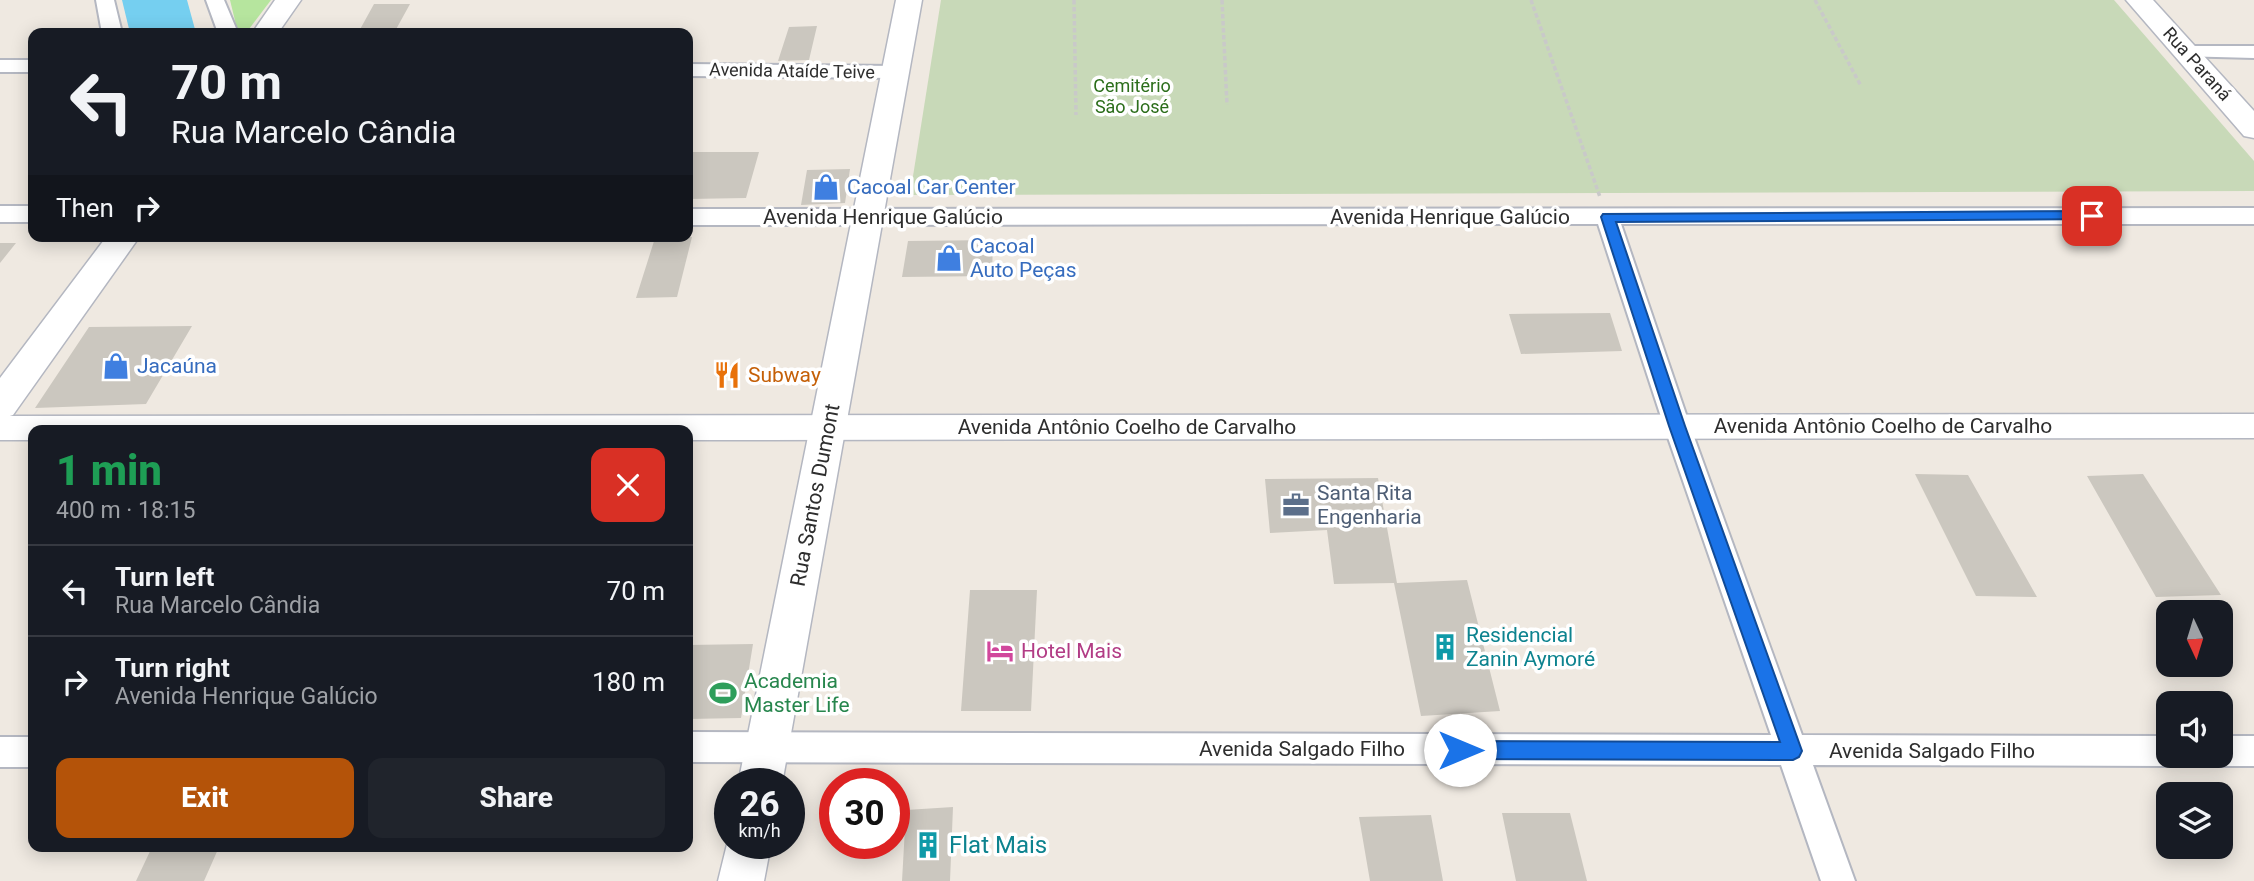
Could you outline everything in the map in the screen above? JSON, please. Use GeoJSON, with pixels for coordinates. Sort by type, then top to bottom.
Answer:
{"type":"FeatureCollection","features":[{"type":"Feature","properties":{"kind":"main road"},"geometry":{"type":"LineString","coordinates":[[268,28],[288,0]]}},
{"type":"Feature","properties":{"kind":"main road","name":"Rua Santos Dumont"},"geometry":{"type":"LineString","coordinates":[[763,768],[909,0]]}},
{"type":"Feature","properties":{"kind":"main road","name":"Rua Paraná"},"geometry":{"type":"LineString","coordinates":[[2139,0],[2254,129]]}},
{"type":"Feature","properties":{"kind":"main road"},"geometry":{"type":"LineString","coordinates":[[0,405],[120,242]]}},
{"type":"Feature","properties":{"kind":"main road"},"geometry":{"type":"LineString","coordinates":[[741,881],[745,859]]}},
{"type":"Feature","properties":{"kind":"street"},"geometry":{"type":"LineString","coordinates":[[104,0],[111,28]]}},
{"type":"Feature","properties":{"kind":"street"},"geometry":{"type":"LineString","coordinates":[[215,0],[226,28]]}},
{"type":"Feature","properties":{"kind":"street"},"geometry":{"type":"LineString","coordinates":[[2185,52],[2254,52]]}},
{"type":"Feature","properties":{"kind":"street"},"geometry":{"type":"LineString","coordinates":[[0,66],[28,66]]}},
{"type":"Feature","properties":{"kind":"street","name":"Avenida Ataíde Teive"},"geometry":{"type":"LineString","coordinates":[[693,70],[896,72]]}},
{"type":"Feature","properties":{"kind":"street"},"geometry":{"type":"LineString","coordinates":[[0,214],[28,214]]}},
{"type":"Feature","properties":{"kind":"street","name":"Avenida Henrique Galúcio"},"geometry":{"type":"LineString","coordinates":[[693,217],[2254,216]]}},
{"type":"Feature","properties":{"kind":"street"},"geometry":{"type":"LineString","coordinates":[[1607,217],[1677,426],[1838,881]]}},
{"type":"Feature","properties":{"kind":"street","name":"Avenida Antônio Coelho de Carvalho"},"geometry":{"type":"LineString","coordinates":[[693,427],[2254,426]]}},
{"type":"Feature","properties":{"kind":"street","name":"Avenida Antônio Coelho de Carvalho"},"geometry":{"type":"LineString","coordinates":[[0,428],[28,428]]}},
{"type":"Feature","properties":{"kind":"street","name":"Avenida Salgado Filho"},"geometry":{"type":"LineString","coordinates":[[693,747],[2156,751]]}},
{"type":"Feature","properties":{"kind":"street"},"geometry":{"type":"LineString","coordinates":[[2233,751],[2254,751]]}},
{"type":"Feature","properties":{"kind":"street"},"geometry":{"type":"LineString","coordinates":[[0,752],[28,752]]}},
{"type":"Feature","properties":{"kind":"path"},"geometry":{"type":"LineString","coordinates":[[1074,0],[1076,115]]}},
{"type":"Feature","properties":{"kind":"path"},"geometry":{"type":"LineString","coordinates":[[1222,0],[1227,105]]}},
{"type":"Feature","properties":{"kind":"path"},"geometry":{"type":"LineString","coordinates":[[1531,0],[1607,217]]}},
{"type":"Feature","properties":{"kind":"path"},"geometry":{"type":"LineString","coordinates":[[1815,0],[1861,86]]}},
{"type":"Feature","properties":{"kind":"green space"},"geometry":{"type":"Polygon","coordinates":[[[230,0],[271,0],[250,28],[237,28],[230,0]]]}},
{"type":"Feature","properties":{"kind":"green space","name":"Cemitério São José"},"geometry":{"type":"Polygon","coordinates":[[[941,0],[2114,0],[2254,161],[2254,191],[910,195],[941,0]]]}},
{"type":"Feature","properties":{"kind":"water"},"geometry":{"type":"Polygon","coordinates":[[[122,0],[187,0],[195,28],[129,28],[122,0]]]}},
{"type":"Feature","properties":{"kind":"building"},"geometry":{"type":"Polygon","coordinates":[[[374,4],[410,4],[397,28],[361,28],[374,4]]]}},
{"type":"Feature","properties":{"kind":"building"},"geometry":{"type":"Polygon","coordinates":[[[817,26],[809,60],[778,61],[789,27],[817,26]]]}},
{"type":"Feature","properties":{"kind":"building"},"geometry":{"type":"Polygon","coordinates":[[[693,152],[759,152],[746,198],[693,199],[693,152]]]}},
{"type":"Feature","properties":{"kind":"building","name":"Cacoal Car Center"},"geometry":{"type":"Polygon","coordinates":[[[850,169],[845,203],[801,205],[807,170],[850,169]]]}},
{"type":"Feature","properties":{"kind":"building","name":"Cacoal Auto Peças"},"geometry":{"type":"Polygon","coordinates":[[[993,240],[992,276],[902,277],[908,241],[993,240]]]}},
{"type":"Feature","properties":{"kind":"building"},"geometry":{"type":"Polygon","coordinates":[[[654,242],[691,242],[677,297],[636,298],[654,242]]]}},
{"type":"Feature","properties":{"kind":"building"},"geometry":{"type":"Polygon","coordinates":[[[0,243],[16,243],[0,263],[0,243]]]}},
{"type":"Feature","properties":{"kind":"building"},"geometry":{"type":"Polygon","coordinates":[[[1610,313],[1622,351],[1521,354],[1509,314],[1610,313]]]}},
{"type":"Feature","properties":{"kind":"building","name":"Jacaúna"},"geometry":{"type":"Polygon","coordinates":[[[192,326],[146,404],[35,408],[89,327],[192,326]]]}},
{"type":"Feature","properties":{"kind":"building"},"geometry":{"type":"Polygon","coordinates":[[[1915,474],[1968,475],[2037,597],[1976,596],[1915,474]]]}},
{"type":"Feature","properties":{"kind":"building"},"geometry":{"type":"Polygon","coordinates":[[[2143,474],[2221,595],[2156,597],[2087,476],[2143,474]]]}},
{"type":"Feature","properties":{"kind":"building"},"geometry":{"type":"Polygon","coordinates":[[[1378,478],[1397,583],[1467,580],[1500,711],[1421,716],[1394,583],[1334,584],[1327,530],[1270,533],[1265,479],[1378,478]]]}},
{"type":"Feature","properties":{"kind":"building","name":"Hotel Mais"},"geometry":{"type":"Polygon","coordinates":[[[970,590],[1037,590],[1031,711],[961,711],[970,590]]]}},
{"type":"Feature","properties":{"kind":"building"},"geometry":{"type":"Polygon","coordinates":[[[753,644],[741,718],[693,719],[693,645],[753,644]]]}},
{"type":"Feature","properties":{"kind":"building","name":"Flat Mais"},"geometry":{"type":"Polygon","coordinates":[[[953,807],[950,881],[902,881],[903,859],[910,859],[910,810],[953,807]]]}},
{"type":"Feature","properties":{"kind":"building"},"geometry":{"type":"Polygon","coordinates":[[[1502,813],[1570,813],[1587,881],[1516,881],[1502,813]]]}},
{"type":"Feature","properties":{"kind":"building"},"geometry":{"type":"Polygon","coordinates":[[[1431,815],[1443,881],[1370,881],[1359,817],[1431,815]]]}},
{"type":"Feature","properties":{"kind":"building"},"geometry":{"type":"Polygon","coordinates":[[[150,852],[217,852],[204,881],[136,881],[150,852]]]}},
{"type":"Feature","properties":{"kind":"place","name":"Cacoal Car Center"},"geometry":{"type":"Point","coordinates":[826,187]}},
{"type":"Feature","properties":{"kind":"place","name":"Cacoal Auto Peças"},"geometry":{"type":"Point","coordinates":[949,258]}},
{"type":"Feature","properties":{"kind":"place","name":"Jacaúna"},"geometry":{"type":"Point","coordinates":[116,366]}},
{"type":"Feature","properties":{"kind":"place","name":"Subway"},"geometry":{"type":"Point","coordinates":[727,375]}},
{"type":"Feature","properties":{"kind":"place","name":"Santa Rita Engenharia"},"geometry":{"type":"Point","coordinates":[1296,505]}},
{"type":"Feature","properties":{"kind":"place","name":"Residencial Zanin Aymoré"},"geometry":{"type":"Point","coordinates":[1445,647]}},
{"type":"Feature","properties":{"kind":"place","name":"Hotel Mais"},"geometry":{"type":"Point","coordinates":[1000,651]}},
{"type":"Feature","properties":{"kind":"place","name":"Academia Master Life"},"geometry":{"type":"Point","coordinates":[723,693]}},
{"type":"Feature","properties":{"kind":"place","name":"Flat Mais"},"geometry":{"type":"Point","coordinates":[928,845]}},
{"type":"Feature","properties":{"kind":"route"},"geometry":{"type":"LineString","coordinates":[[1460,750],[1793,751],[1677,426],[1607,217],[2092,216]]}}]}
